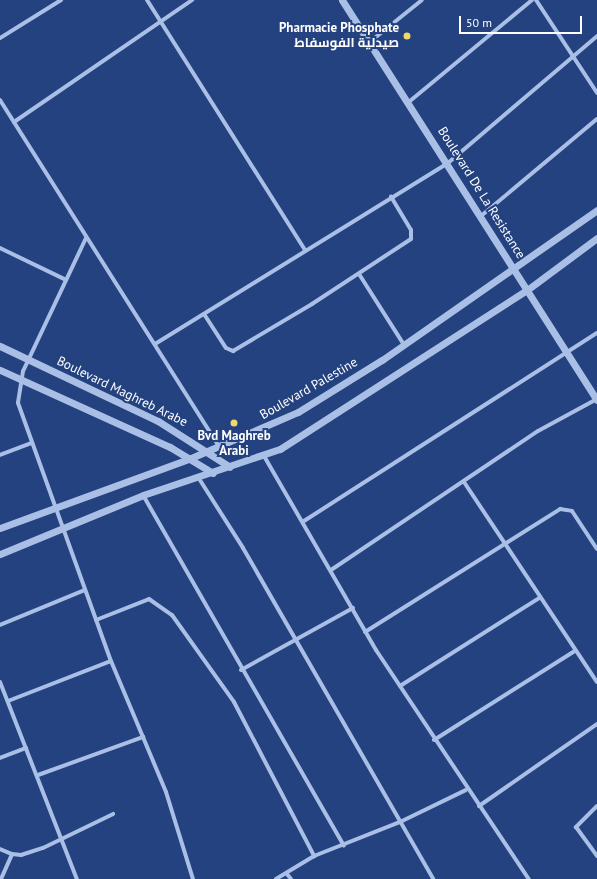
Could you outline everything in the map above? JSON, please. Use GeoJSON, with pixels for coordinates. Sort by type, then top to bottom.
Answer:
{"type":"FeatureCollection","features":[{"type":"Feature","properties":{"kind":"street"},"geometry":{"type":"LineString","coordinates":[[0,38],[60,0]]}},
{"type":"Feature","properties":{"kind":"street"},"geometry":{"type":"LineString","coordinates":[[146,0],[161,21],[305,250]]}},
{"type":"Feature","properties":{"kind":"street"},"geometry":{"type":"LineString","coordinates":[[14,122],[192,0]]}},
{"type":"Feature","properties":{"kind":"street","name":"Boulevard De La Resistance"},"geometry":{"type":"LineString","coordinates":[[342,0],[371,41],[410,102],[514,267],[566,354],[597,400]]}},
{"type":"Feature","properties":{"kind":"street"},"geometry":{"type":"LineString","coordinates":[[371,41],[422,0]]}},
{"type":"Feature","properties":{"kind":"street"},"geometry":{"type":"LineString","coordinates":[[410,102],[532,0]]}},
{"type":"Feature","properties":{"kind":"street"},"geometry":{"type":"LineString","coordinates":[[536,0],[597,93]]}},
{"type":"Feature","properties":{"kind":"street"},"geometry":{"type":"LineString","coordinates":[[155,344],[391,197],[448,164],[597,36]]}},
{"type":"Feature","properties":{"kind":"street"},"geometry":{"type":"LineString","coordinates":[[0,100],[219,446]]}},
{"type":"Feature","properties":{"kind":"street"},"geometry":{"type":"LineString","coordinates":[[481,216],[597,118]]}},
{"type":"Feature","properties":{"kind":"street"},"geometry":{"type":"LineString","coordinates":[[204,314],[226,348],[233,351],[359,274],[411,239],[411,230],[391,197]]}},
{"type":"Feature","properties":{"kind":"street","name":"Boulevard Palestine"},"geometry":{"type":"LineString","coordinates":[[0,528],[191,458],[298,412],[404,345],[597,210]]}},
{"type":"Feature","properties":{"kind":"street"},"geometry":{"type":"LineString","coordinates":[[86,238],[64,278],[20,378],[18,403],[57,506],[111,661],[166,792],[194,879]]}},
{"type":"Feature","properties":{"kind":"street"},"geometry":{"type":"LineString","coordinates":[[0,554],[64,526],[143,495],[264,456],[527,290],[597,238]]}},
{"type":"Feature","properties":{"kind":"street"},"geometry":{"type":"LineString","coordinates":[[0,248],[64,278]]}},
{"type":"Feature","properties":{"kind":"street"},"geometry":{"type":"LineString","coordinates":[[359,274],[404,345]]}},
{"type":"Feature","properties":{"kind":"street"},"geometry":{"type":"LineString","coordinates":[[304,521],[597,333]]}},
{"type":"Feature","properties":{"kind":"street","name":"Boulevard Maghreb Arabe"},"geometry":{"type":"LineString","coordinates":[[0,346],[158,421],[209,450],[230,467]]}},
{"type":"Feature","properties":{"kind":"street"},"geometry":{"type":"LineString","coordinates":[[0,370],[191,458],[213,473]]}},
{"type":"Feature","properties":{"kind":"street"},"geometry":{"type":"LineString","coordinates":[[331,570],[565,415],[597,400]]}},
{"type":"Feature","properties":{"kind":"street"},"geometry":{"type":"LineString","coordinates":[[0,455],[32,443]]}},
{"type":"Feature","properties":{"kind":"street"},"geometry":{"type":"LineString","coordinates":[[264,456],[304,521],[365,632],[466,790],[479,806],[529,879]]}},
{"type":"Feature","properties":{"kind":"street"},"geometry":{"type":"LineString","coordinates":[[198,477],[243,548],[294,641],[433,879]]}},
{"type":"Feature","properties":{"kind":"street"},"geometry":{"type":"LineString","coordinates":[[464,482],[539,598],[596,680]]}},
{"type":"Feature","properties":{"kind":"street"},"geometry":{"type":"LineString","coordinates":[[143,495],[241,670],[344,846]]}},
{"type":"Feature","properties":{"kind":"street"},"geometry":{"type":"LineString","coordinates":[[365,632],[564,508],[575,515],[597,548]]}},
{"type":"Feature","properties":{"kind":"street"},"geometry":{"type":"LineString","coordinates":[[0,625],[85,590]]}},
{"type":"Feature","properties":{"kind":"street"},"geometry":{"type":"LineString","coordinates":[[400,686],[539,598]]}},
{"type":"Feature","properties":{"kind":"street"},"geometry":{"type":"LineString","coordinates":[[96,620],[148,599],[172,615],[234,702],[314,856]]}},
{"type":"Feature","properties":{"kind":"street"},"geometry":{"type":"LineString","coordinates":[[241,670],[353,608]]}},
{"type":"Feature","properties":{"kind":"street"},"geometry":{"type":"LineString","coordinates":[[434,740],[575,651]]}},
{"type":"Feature","properties":{"kind":"street"},"geometry":{"type":"LineString","coordinates":[[8,701],[111,661]]}},
{"type":"Feature","properties":{"kind":"street"},"geometry":{"type":"LineString","coordinates":[[0,682],[38,775],[77,879]]}},
{"type":"Feature","properties":{"kind":"street"},"geometry":{"type":"LineString","coordinates":[[479,806],[597,724]]}},
{"type":"Feature","properties":{"kind":"street"},"geometry":{"type":"LineString","coordinates":[[38,775],[143,737]]}},
{"type":"Feature","properties":{"kind":"street"},"geometry":{"type":"LineString","coordinates":[[0,758],[26,748]]}},
{"type":"Feature","properties":{"kind":"street"},"geometry":{"type":"LineString","coordinates":[[276,879],[287,874],[314,856],[344,846],[400,822],[466,790]]}},
{"type":"Feature","properties":{"kind":"street"},"geometry":{"type":"LineString","coordinates":[[597,806],[576,827],[597,856]]}},
{"type":"Feature","properties":{"kind":"street"},"geometry":{"type":"LineString","coordinates":[[0,849],[12,854],[30,853],[113,814]]}},
{"type":"Feature","properties":{"kind":"street"},"geometry":{"type":"LineString","coordinates":[[1,879],[12,854]]}},
{"type":"Feature","properties":{"kind":"street"},"geometry":{"type":"LineString","coordinates":[[287,874],[291,879]]}},
{"type":"Feature","properties":{"kind":"place","name":"Pharmacie Phosphate صيدلية الفوسفاط"},"geometry":{"type":"Point","coordinates":[407,36]}},
{"type":"Feature","properties":{"kind":"place","name":"Bvd Maghreb Arabi"},"geometry":{"type":"Point","coordinates":[234,423]}}]}
